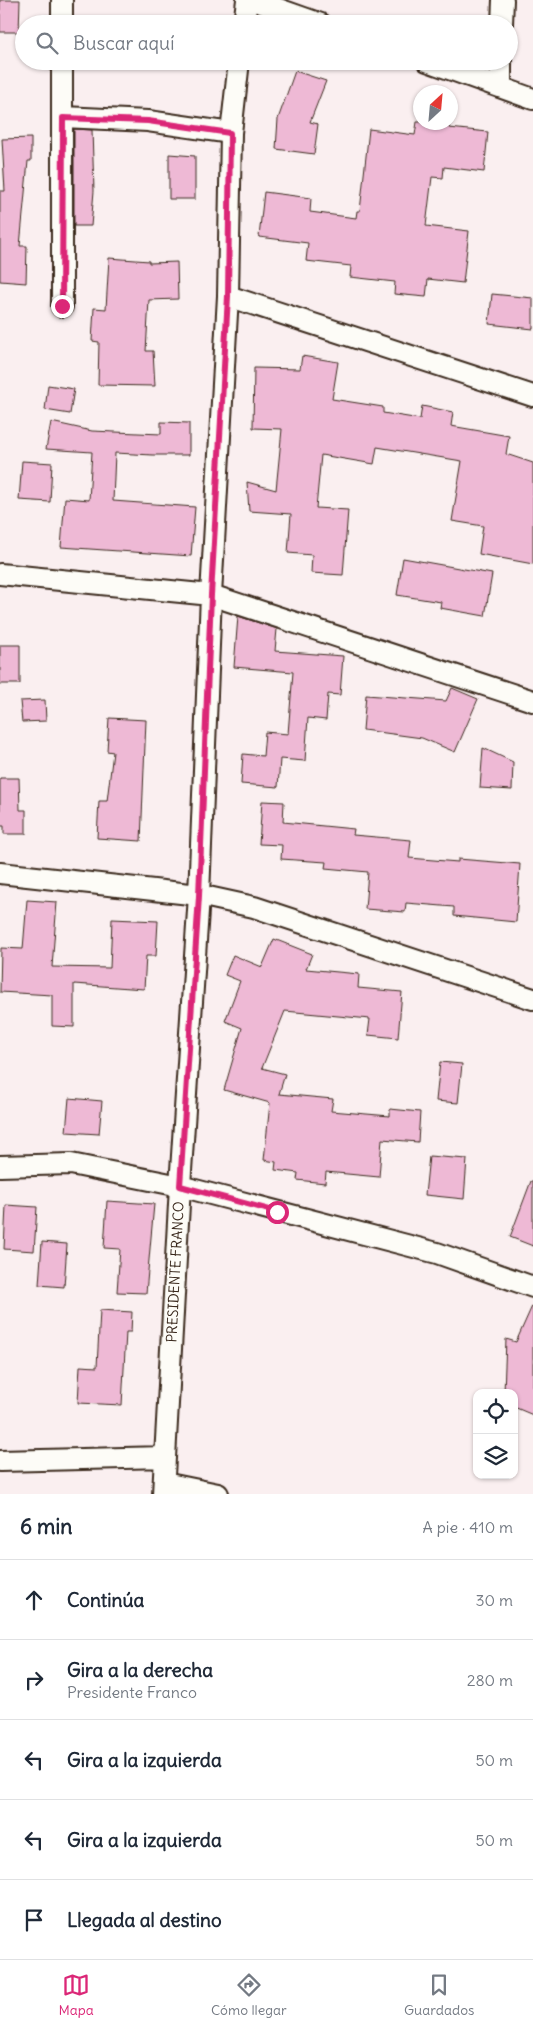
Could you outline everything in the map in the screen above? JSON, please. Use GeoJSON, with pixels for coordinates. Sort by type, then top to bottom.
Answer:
{"type":"FeatureCollection","features":[{"type":"Feature","properties":{"kind":"street"},"geometry":{"type":"LineString","coordinates":[[62,0],[62,15]]}},
{"type":"Feature","properties":{"kind":"street"},"geometry":{"type":"LineString","coordinates":[[245,15],[247,0]]}},
{"type":"Feature","properties":{"kind":"street"},"geometry":{"type":"LineString","coordinates":[[253,0],[296,15]]}},
{"type":"Feature","properties":{"kind":"street"},"geometry":{"type":"LineString","coordinates":[[502,15],[503,0]]}},
{"type":"Feature","properties":{"kind":"street"},"geometry":{"type":"LineString","coordinates":[[62,70],[62,306]]}},
{"type":"Feature","properties":{"kind":"street","name":"PRESIDENTE FRANCO"},"geometry":{"type":"LineString","coordinates":[[164,1488],[180,1186],[199,896],[211,595],[228,296],[230,133],[238,70]]}},
{"type":"Feature","properties":{"kind":"street"},"geometry":{"type":"LineString","coordinates":[[452,70],[533,99]]}},
{"type":"Feature","properties":{"kind":"street"},"geometry":{"type":"LineString","coordinates":[[500,87],[501,70]]}},
{"type":"Feature","properties":{"kind":"street"},"geometry":{"type":"LineString","coordinates":[[63,118],[148,121],[230,133]]}},
{"type":"Feature","properties":{"kind":"street"},"geometry":{"type":"LineString","coordinates":[[228,296],[533,396]]}},
{"type":"Feature","properties":{"kind":"street"},"geometry":{"type":"LineString","coordinates":[[0,574],[211,595],[533,701]]}},
{"type":"Feature","properties":{"kind":"street"},"geometry":{"type":"LineString","coordinates":[[0,873],[199,896],[254,907],[533,999]]}},
{"type":"Feature","properties":{"kind":"street"},"geometry":{"type":"LineString","coordinates":[[0,1166],[71,1164],[180,1186],[437,1252],[533,1287]]}},
{"type":"Feature","properties":{"kind":"street"},"geometry":{"type":"LineString","coordinates":[[0,1461],[166,1457]]}},
{"type":"Feature","properties":{"kind":"street"},"geometry":{"type":"LineString","coordinates":[[164,1488],[218,1494]]}},
{"type":"Feature","properties":{"kind":"building"},"geometry":{"type":"Polygon","coordinates":[[[0,0],[20,0],[20,15],[15,15],[15,32],[0,32],[0,0]]]}},
{"type":"Feature","properties":{"kind":"building"},"geometry":{"type":"Polygon","coordinates":[[[295,71],[326,81],[310,122],[318,124],[314,154],[276,149],[278,119],[295,71]]]}},
{"type":"Feature","properties":{"kind":"building"},"geometry":{"type":"Polygon","coordinates":[[[74,129],[92,130],[94,191],[91,226],[74,226],[74,129]]]}},
{"type":"Feature","properties":{"kind":"building"},"geometry":{"type":"Polygon","coordinates":[[[369,129],[415,135],[416,130],[458,129],[488,132],[484,172],[444,167],[443,178],[432,177],[426,226],[469,231],[463,283],[428,279],[426,297],[394,294],[395,282],[350,277],[351,266],[306,261],[308,243],[259,237],[264,192],[311,198],[310,212],[356,218],[357,211],[360,211],[369,129]]]}},
{"type":"Feature","properties":{"kind":"building"},"geometry":{"type":"Polygon","coordinates":[[[31,138],[31,161],[28,161],[20,246],[27,246],[26,283],[0,281],[0,191],[5,191],[2,139],[31,138]]]}},
{"type":"Feature","properties":{"kind":"building"},"geometry":{"type":"Polygon","coordinates":[[[169,154],[195,156],[195,199],[169,199],[169,154]]]}},
{"type":"Feature","properties":{"kind":"building"},"geometry":{"type":"Polygon","coordinates":[[[109,258],[149,261],[149,263],[177,262],[178,299],[149,300],[146,351],[153,351],[155,386],[98,385],[99,342],[92,341],[94,308],[106,309],[109,258]]]}},
{"type":"Feature","properties":{"kind":"building"},"geometry":{"type":"Polygon","coordinates":[[[492,294],[533,298],[533,329],[489,324],[492,294]]]}},
{"type":"Feature","properties":{"kind":"building"},"geometry":{"type":"Polygon","coordinates":[[[302,356],[338,362],[332,399],[383,407],[383,413],[420,419],[422,406],[453,412],[451,426],[509,436],[506,454],[533,463],[533,564],[479,554],[483,526],[452,521],[462,461],[377,447],[374,464],[321,455],[316,508],[348,510],[343,575],[311,573],[312,555],[288,553],[291,514],[249,511],[247,482],[276,490],[282,429],[253,428],[254,368],[300,369],[302,356]]]}},
{"type":"Feature","properties":{"kind":"building"},"geometry":{"type":"Polygon","coordinates":[[[48,385],[74,389],[70,414],[45,410],[48,385]]]}},
{"type":"Feature","properties":{"kind":"building"},"geometry":{"type":"Polygon","coordinates":[[[51,422],[92,431],[161,434],[161,422],[189,423],[189,455],[115,453],[113,501],[195,507],[191,556],[61,547],[65,498],[89,500],[92,452],[46,449],[51,422]]]}},
{"type":"Feature","properties":{"kind":"building"},"geometry":{"type":"Polygon","coordinates":[[[22,461],[52,463],[50,502],[19,500],[22,461]]]}},
{"type":"Feature","properties":{"kind":"building"},"geometry":{"type":"Polygon","coordinates":[[[403,558],[492,574],[485,616],[440,608],[441,602],[397,595],[403,558]]]}},
{"type":"Feature","properties":{"kind":"building"},"geometry":{"type":"Polygon","coordinates":[[[238,616],[277,629],[275,651],[343,656],[340,695],[328,694],[326,720],[308,718],[305,761],[280,759],[278,787],[241,784],[243,754],[263,756],[265,732],[288,734],[293,672],[234,667],[238,616]]]}},
{"type":"Feature","properties":{"kind":"building"},"geometry":{"type":"Polygon","coordinates":[[[0,645],[20,645],[20,684],[0,684],[0,645]]]}},
{"type":"Feature","properties":{"kind":"building"},"geometry":{"type":"Polygon","coordinates":[[[452,688],[478,699],[455,752],[422,738],[363,730],[366,695],[446,701],[452,688]]]}},
{"type":"Feature","properties":{"kind":"building"},"geometry":{"type":"Polygon","coordinates":[[[45,700],[46,721],[22,722],[20,701],[45,700]]]}},
{"type":"Feature","properties":{"kind":"building"},"geometry":{"type":"Polygon","coordinates":[[[109,718],[146,720],[141,841],[97,838],[99,801],[107,801],[113,752],[107,751],[109,718]]]}},
{"type":"Feature","properties":{"kind":"building"},"geometry":{"type":"Polygon","coordinates":[[[483,748],[513,762],[512,790],[480,788],[483,748]]]}},
{"type":"Feature","properties":{"kind":"building"},"geometry":{"type":"Polygon","coordinates":[[[0,778],[19,778],[20,810],[26,810],[26,834],[4,834],[4,826],[0,826],[0,778]]]}},
{"type":"Feature","properties":{"kind":"building"},"geometry":{"type":"Polygon","coordinates":[[[262,801],[284,802],[283,822],[354,829],[353,835],[411,840],[409,858],[458,862],[458,859],[520,864],[516,922],[454,916],[454,907],[406,903],[405,912],[365,909],[368,872],[325,868],[326,862],[281,859],[282,845],[259,844],[262,801]]]}},
{"type":"Feature","properties":{"kind":"building"},"geometry":{"type":"Polygon","coordinates":[[[27,900],[57,902],[52,967],[110,968],[112,919],[158,921],[156,956],[146,956],[144,989],[74,984],[74,1027],[52,1026],[52,995],[0,992],[1,948],[23,949],[27,900]]]}},
{"type":"Feature","properties":{"kind":"building"},"geometry":{"type":"Polygon","coordinates":[[[274,939],[312,954],[306,969],[359,974],[358,988],[402,992],[398,1038],[368,1035],[370,1019],[285,1011],[262,1068],[285,1074],[279,1094],[333,1099],[331,1111],[390,1116],[390,1109],[420,1112],[418,1142],[382,1139],[379,1177],[326,1172],[325,1183],[297,1180],[298,1173],[275,1170],[276,1162],[264,1160],[270,1103],[224,1090],[242,1028],[225,1021],[240,981],[225,975],[233,955],[262,967],[274,939]]]}},
{"type":"Feature","properties":{"kind":"building"},"geometry":{"type":"Polygon","coordinates":[[[440,1062],[462,1064],[458,1103],[436,1101],[440,1062]]]}},
{"type":"Feature","properties":{"kind":"building"},"geometry":{"type":"Polygon","coordinates":[[[69,1098],[102,1101],[99,1134],[66,1132],[69,1098]]]}},
{"type":"Feature","properties":{"kind":"building"},"geometry":{"type":"Polygon","coordinates":[[[429,1156],[467,1159],[464,1199],[425,1195],[429,1156]]]}},
{"type":"Feature","properties":{"kind":"building"},"geometry":{"type":"Polygon","coordinates":[[[531,1181],[533,1181],[533,1246],[510,1237],[531,1181]]]}},
{"type":"Feature","properties":{"kind":"building"},"geometry":{"type":"Polygon","coordinates":[[[107,1201],[154,1204],[146,1293],[117,1292],[120,1249],[104,1248],[107,1201]]]}},
{"type":"Feature","properties":{"kind":"building"},"geometry":{"type":"Polygon","coordinates":[[[6,1205],[37,1207],[34,1251],[4,1249],[6,1205]]]}},
{"type":"Feature","properties":{"kind":"building"},"geometry":{"type":"Polygon","coordinates":[[[42,1242],[67,1244],[64,1287],[39,1285],[42,1242]]]}},
{"type":"Feature","properties":{"kind":"building"},"geometry":{"type":"Polygon","coordinates":[[[533,1304],[533,1415],[518,1409],[518,1389],[504,1389],[506,1339],[516,1342],[533,1304]]]}},
{"type":"Feature","properties":{"kind":"building"},"geometry":{"type":"Polygon","coordinates":[[[100,1310],[132,1312],[131,1332],[126,1332],[122,1405],[78,1403],[80,1366],[97,1367],[100,1310]]]}},
{"type":"Feature","properties":{"kind":"route"},"geometry":{"type":"LineString","coordinates":[[62,306],[63,118],[148,121],[230,133],[228,296],[211,595],[199,896],[180,1186],[277,1212]]}}]}
